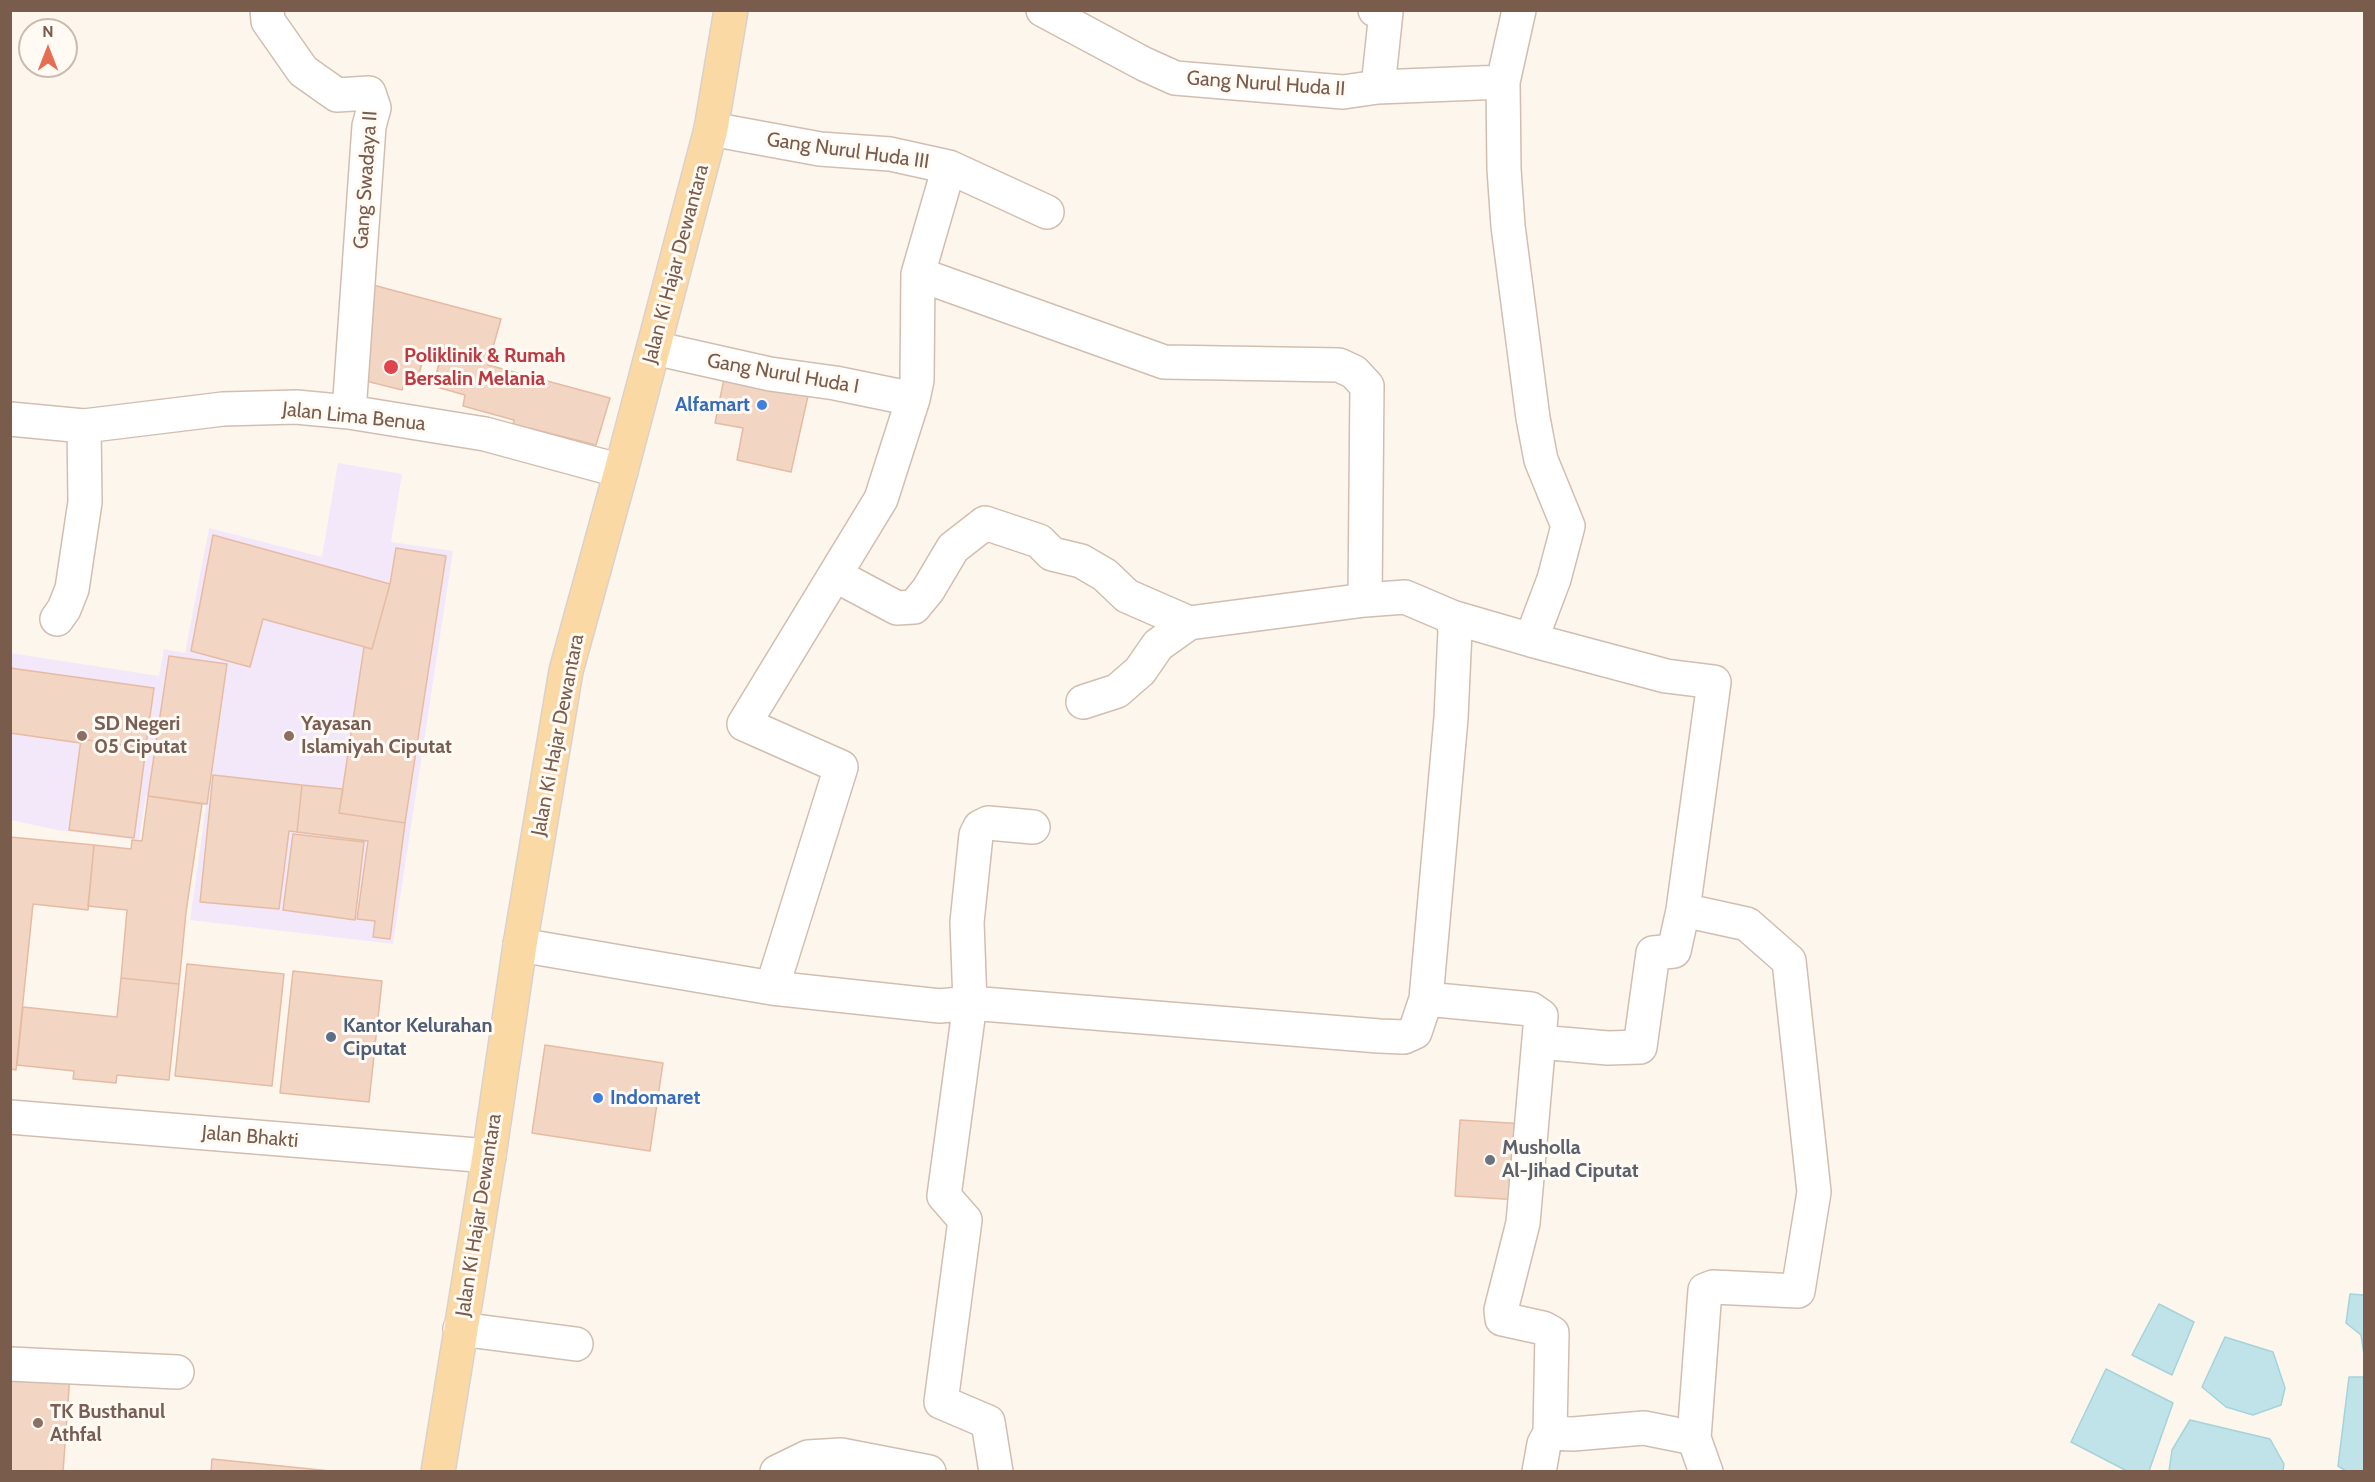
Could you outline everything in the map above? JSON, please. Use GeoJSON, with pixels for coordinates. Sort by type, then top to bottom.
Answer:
{"type":"FeatureCollection","features":[{"type":"Feature","properties":{"kind":"main road","name":"Jalan Ki Hajar Dewantara"},"geometry":{"type":"LineString","coordinates":[[438,1472],[489,1156],[520,945],[566,671],[711,129],[731,10]]}},
{"type":"Feature","properties":{"kind":"street","name":"Gang Swadaya II"},"geometry":{"type":"LineString","coordinates":[[267,10],[268,21],[303,71],[337,95],[369,93],[374,108],[369,126],[349,412]]}},
{"type":"Feature","properties":{"kind":"street"},"geometry":{"type":"LineString","coordinates":[[1375,10],[1386,12],[1378,87]]}},
{"type":"Feature","properties":{"kind":"street"},"geometry":{"type":"LineString","coordinates":[[1519,10],[1503,82],[1504,169],[1508,215],[1533,418],[1541,460],[1568,526],[1554,579],[1531,640]]}},
{"type":"Feature","properties":{"kind":"street","name":"Gang Nurul Huda II"},"geometry":{"type":"LineString","coordinates":[[1053,13],[1144,64],[1174,78],[1343,92],[1378,87],[1503,82]]}},
{"type":"Feature","properties":{"kind":"street","name":"Gang Nurul Huda III"},"geometry":{"type":"LineString","coordinates":[[711,129],[820,149],[890,154],[950,167],[1047,212]]}},
{"type":"Feature","properties":{"kind":"street"},"geometry":{"type":"LineString","coordinates":[[772,988],[841,767],[744,723],[881,499],[917,380],[918,274],[950,167]]}},
{"type":"Feature","properties":{"kind":"street"},"geometry":{"type":"LineString","coordinates":[[918,274],[1164,362],[1339,365],[1354,372],[1367,386],[1365,600]]}},
{"type":"Feature","properties":{"kind":"street","name":"Gang Nurul Huda I"},"geometry":{"type":"LineString","coordinates":[[654,348],[770,374],[835,382],[913,399]]}},
{"type":"Feature","properties":{"kind":"street","name":"Jalan Lima Benua"},"geometry":{"type":"LineString","coordinates":[[10,419],[84,426],[222,409],[296,407],[349,412],[485,434],[621,471]]}},
{"type":"Feature","properties":{"kind":"street"},"geometry":{"type":"LineString","coordinates":[[57,619],[72,589],[85,502],[84,426]]}},
{"type":"Feature","properties":{"kind":"street"},"geometry":{"type":"LineString","coordinates":[[835,575],[897,608],[914,608],[928,590],[953,548],[985,523],[1039,541],[1052,554],[1081,561],[1105,575],[1127,596],[1189,622]]}},
{"type":"Feature","properties":{"kind":"street"},"geometry":{"type":"LineString","coordinates":[[1083,702],[1117,691],[1140,671],[1158,645],[1189,622],[1405,597],[1452,617],[1531,640],[1666,676],[1714,682],[1683,910],[1674,951],[1653,953],[1640,1047],[1608,1048],[1539,1042]]}},
{"type":"Feature","properties":{"kind":"street"},"geometry":{"type":"LineString","coordinates":[[520,945],[772,988],[940,1006],[970,1003],[1404,1037],[1415,1032],[1426,999],[1451,718],[1455,630],[1452,617]]}},
{"type":"Feature","properties":{"kind":"street"},"geometry":{"type":"LineString","coordinates":[[996,1472],[988,1422],[941,1402],[964,1220],[944,1196],[970,1003],[967,922],[976,835],[980,827],[988,823],[1033,827]]}},
{"type":"Feature","properties":{"kind":"street"},"geometry":{"type":"LineString","coordinates":[[1683,910],[1747,924],[1789,961],[1814,1192],[1798,1291],[1713,1287],[1705,1290],[1694,1438],[1706,1472]]}},
{"type":"Feature","properties":{"kind":"street"},"geometry":{"type":"LineString","coordinates":[[1426,999],[1531,1009],[1541,1016],[1523,1222],[1501,1310],[1502,1319],[1543,1328],[1552,1333],[1550,1433],[1544,1443],[1539,1472]]}},
{"type":"Feature","properties":{"kind":"street","name":"Jalan Bhakti"},"geometry":{"type":"LineString","coordinates":[[10,1117],[489,1156]]}},
{"type":"Feature","properties":{"kind":"street"},"geometry":{"type":"LineString","coordinates":[[460,1329],[576,1344]]}},
{"type":"Feature","properties":{"kind":"street"},"geometry":{"type":"LineString","coordinates":[[10,1364],[177,1372]]}},
{"type":"Feature","properties":{"kind":"street"},"geometry":{"type":"LineString","coordinates":[[1550,1433],[1574,1434],[1644,1428],[1694,1438]]}},
{"type":"Feature","properties":{"kind":"street"},"geometry":{"type":"LineString","coordinates":[[777,1472],[808,1457],[841,1455],[929,1472]]}},
{"type":"Feature","properties":{"kind":"shaded area","name":"Yayasan Islamiyah Ciputat"},"geometry":{"type":"Polygon","coordinates":[[[338,463],[402,474],[391,542],[453,551],[393,944],[190,920],[206,806],[146,795],[139,840],[57,830],[11,820],[10,653],[159,676],[164,649],[185,653],[209,528],[322,557],[338,463]]]}},
{"type":"Feature","properties":{"kind":"water"},"geometry":{"type":"Polygon","coordinates":[[[2350,1294],[2364,1295],[2364,1355],[2361,1335],[2346,1323],[2350,1294]]]}},
{"type":"Feature","properties":{"kind":"water"},"geometry":{"type":"Polygon","coordinates":[[[2159,1304],[2194,1322],[2172,1375],[2132,1355],[2159,1304]]]}},
{"type":"Feature","properties":{"kind":"water"},"geometry":{"type":"Polygon","coordinates":[[[2225,1337],[2273,1352],[2285,1388],[2281,1405],[2253,1415],[2226,1407],[2202,1387],[2225,1337]]]}},
{"type":"Feature","properties":{"kind":"water"},"geometry":{"type":"Polygon","coordinates":[[[2106,1369],[2173,1403],[2149,1471],[2127,1471],[2071,1442],[2106,1369]]]}},
{"type":"Feature","properties":{"kind":"water"},"geometry":{"type":"Polygon","coordinates":[[[2349,1377],[2364,1377],[2364,1471],[2346,1471],[2338,1466],[2349,1377]]]}},
{"type":"Feature","properties":{"kind":"water"},"geometry":{"type":"Polygon","coordinates":[[[2190,1420],[2270,1439],[2284,1464],[2283,1471],[2169,1471],[2172,1450],[2190,1420]]]}},
{"type":"Feature","properties":{"kind":"building","name":"Poliklinik & Rumah Bersalin Melania"},"geometry":{"type":"Polygon","coordinates":[[[373,285],[501,319],[488,365],[610,398],[596,445],[513,424],[514,420],[463,406],[465,395],[433,386],[440,360],[424,355],[417,382],[405,379],[402,390],[366,381],[369,371],[362,369],[373,285]]]}},
{"type":"Feature","properties":{"kind":"building","name":"Alfamart"},"geometry":{"type":"Polygon","coordinates":[[[726,369],[810,387],[791,472],[737,460],[743,428],[715,423],[726,369]]]}},
{"type":"Feature","properties":{"kind":"building"},"geometry":{"type":"Polygon","coordinates":[[[213,535],[390,584],[372,649],[263,619],[250,667],[191,651],[213,535]]]}},
{"type":"Feature","properties":{"kind":"building"},"geometry":{"type":"Polygon","coordinates":[[[396,548],[446,556],[405,823],[339,813],[364,647],[372,649],[390,584],[396,548]]]}},
{"type":"Feature","properties":{"kind":"building"},"geometry":{"type":"Polygon","coordinates":[[[169,656],[227,664],[207,804],[148,796],[169,656]]]}},
{"type":"Feature","properties":{"kind":"building"},"geometry":{"type":"Polygon","coordinates":[[[10,668],[154,688],[146,748],[81,739],[80,743],[10,733],[10,668]]]}},
{"type":"Feature","properties":{"kind":"building"},"geometry":{"type":"Polygon","coordinates":[[[81,739],[146,748],[134,838],[69,830],[81,739]]]}},
{"type":"Feature","properties":{"kind":"building"},"geometry":{"type":"Polygon","coordinates":[[[213,775],[302,785],[297,832],[289,831],[279,909],[200,902],[213,775]]]}},
{"type":"Feature","properties":{"kind":"building"},"geometry":{"type":"Polygon","coordinates":[[[302,785],[343,789],[339,813],[405,823],[390,939],[373,937],[375,921],[357,919],[368,841],[297,832],[302,785]]]}},
{"type":"Feature","properties":{"kind":"building"},"geometry":{"type":"Polygon","coordinates":[[[148,796],[202,804],[186,912],[179,984],[121,978],[127,910],[88,906],[94,845],[131,849],[132,840],[142,841],[148,796]]]}},
{"type":"Feature","properties":{"kind":"building"},"geometry":{"type":"Polygon","coordinates":[[[293,834],[364,842],[355,920],[283,910],[293,834]]]}},
{"type":"Feature","properties":{"kind":"building"},"geometry":{"type":"Polygon","coordinates":[[[10,837],[94,845],[88,910],[33,904],[16,1070],[10,1069],[10,837]]]}},
{"type":"Feature","properties":{"kind":"building"},"geometry":{"type":"Polygon","coordinates":[[[187,964],[284,974],[272,1086],[175,1076],[187,964]]]}},
{"type":"Feature","properties":{"kind":"building","name":"Kantor Kelurahan Ciputat"},"geometry":{"type":"Polygon","coordinates":[[[293,971],[382,981],[369,1102],[280,1093],[293,971]]]}},
{"type":"Feature","properties":{"kind":"building"},"geometry":{"type":"Polygon","coordinates":[[[121,978],[179,984],[169,1080],[117,1075],[116,1083],[73,1079],[74,1071],[17,1065],[23,1007],[117,1017],[121,978]]]}},
{"type":"Feature","properties":{"kind":"building","name":"Indomaret"},"geometry":{"type":"Polygon","coordinates":[[[545,1045],[663,1063],[650,1151],[532,1133],[545,1045]]]}},
{"type":"Feature","properties":{"kind":"building","name":"Musholla Al-Jihad Ciputat"},"geometry":{"type":"Polygon","coordinates":[[[1460,1120],[1526,1124],[1520,1200],[1455,1196],[1460,1120]]]}},
{"type":"Feature","properties":{"kind":"building","name":"TK Busthanul Athfal"},"geometry":{"type":"Polygon","coordinates":[[[10,1371],[70,1375],[63,1472],[10,1472],[10,1371]]]}},
{"type":"Feature","properties":{"kind":"building"},"geometry":{"type":"Polygon","coordinates":[[[212,1459],[331,1471],[211,1472],[212,1459]]]}},
{"type":"Feature","properties":{"kind":"place","name":"Poliklinik & Rumah Bersalin Melania"},"geometry":{"type":"Point","coordinates":[391,367]}},
{"type":"Feature","properties":{"kind":"place","name":"Alfamart"},"geometry":{"type":"Point","coordinates":[762,405]}},
{"type":"Feature","properties":{"kind":"place","name":"SD Negeri 05 Ciputat"},"geometry":{"type":"Point","coordinates":[82,736]}},
{"type":"Feature","properties":{"kind":"place","name":"Yayasan Islamiyah Ciputat"},"geometry":{"type":"Point","coordinates":[289,736]}},
{"type":"Feature","properties":{"kind":"place","name":"Kantor Kelurahan Ciputat"},"geometry":{"type":"Point","coordinates":[331,1037]}},
{"type":"Feature","properties":{"kind":"place","name":"Indomaret"},"geometry":{"type":"Point","coordinates":[598,1098]}},
{"type":"Feature","properties":{"kind":"place","name":"Musholla Al-Jihad Ciputat"},"geometry":{"type":"Point","coordinates":[1490,1160]}},
{"type":"Feature","properties":{"kind":"place","name":"TK Busthanul Athfal"},"geometry":{"type":"Point","coordinates":[38,1423]}}]}
